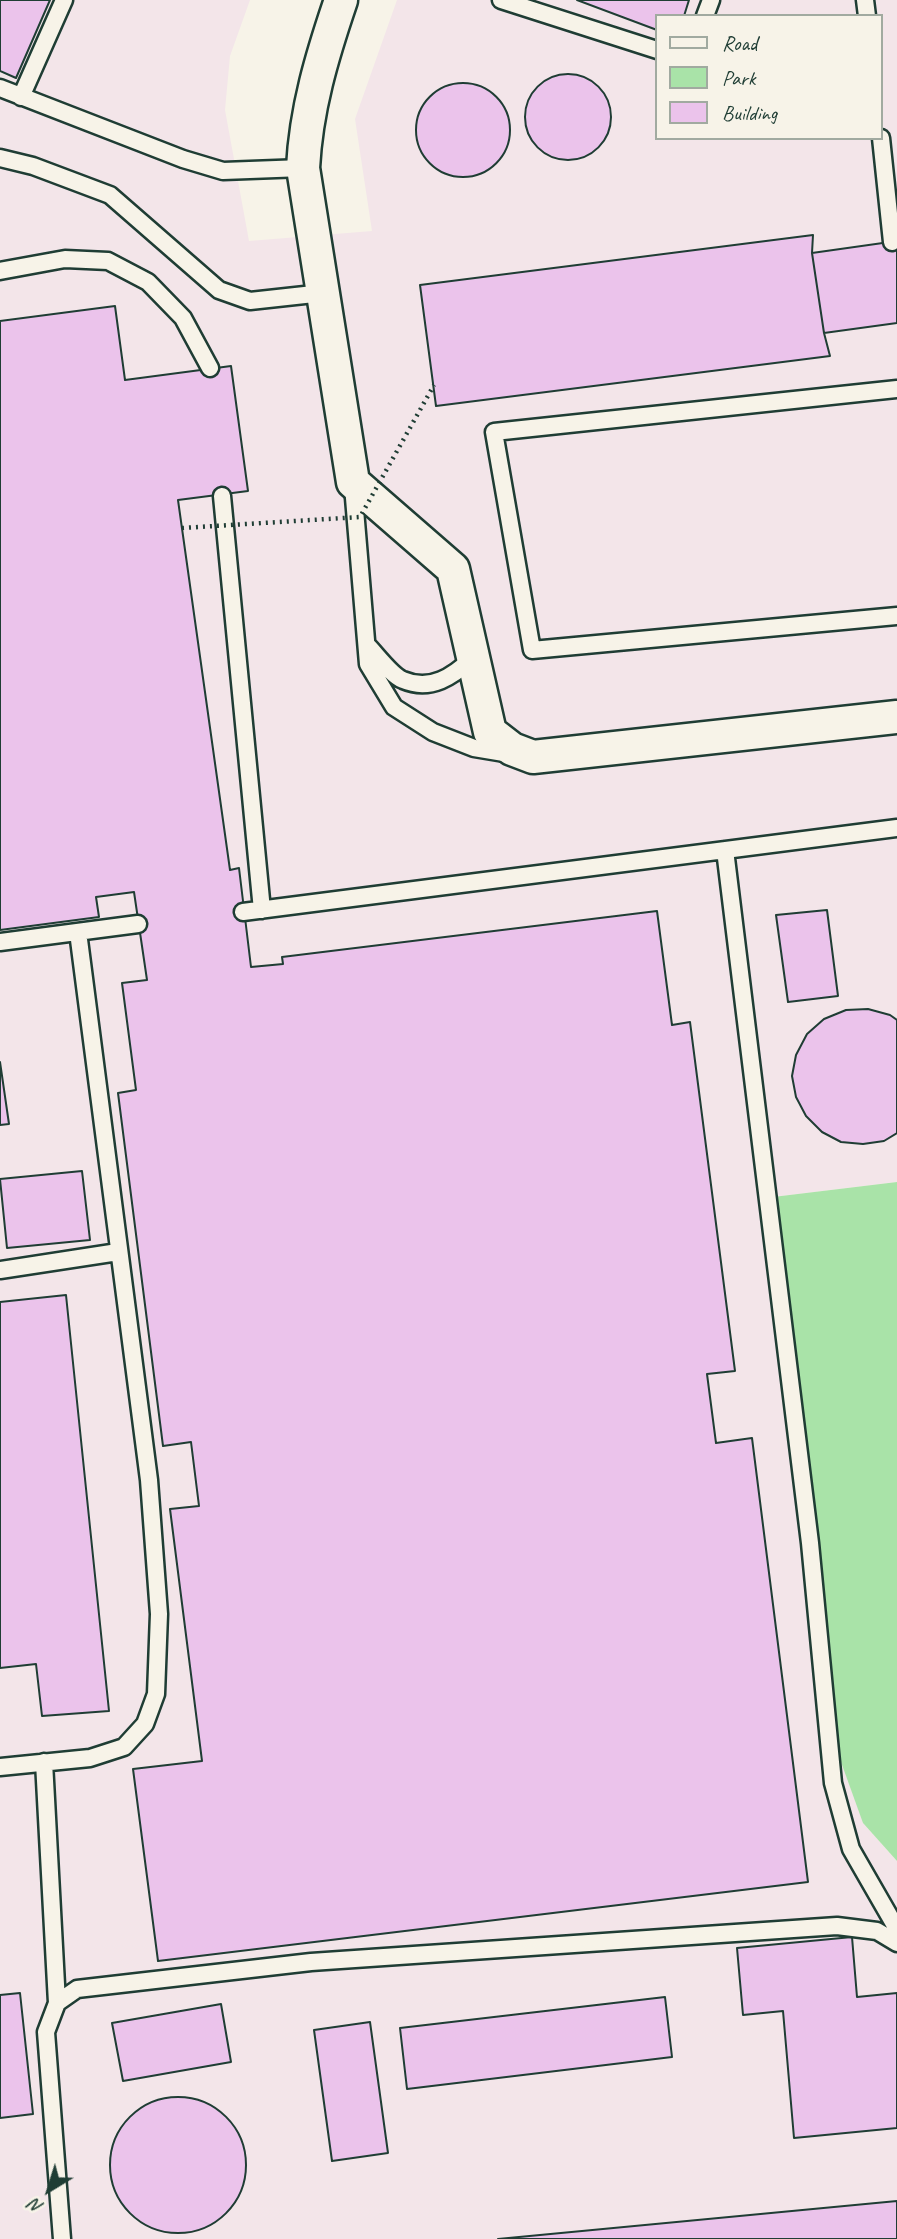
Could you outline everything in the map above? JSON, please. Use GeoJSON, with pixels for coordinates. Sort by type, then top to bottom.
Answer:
{"type":"FeatureCollection","features":[{"type":"Feature","properties":{"kind":"street"},"geometry":{"type":"LineString","coordinates":[[341,0],[317,71],[305,132],[303,168],[353,482],[453,569],[490,732],[512,748],[533,757],[897,717]]}},
{"type":"Feature","properties":{"kind":"lane"},"geometry":{"type":"LineString","coordinates":[[21,97],[64,0]]}},
{"type":"Feature","properties":{"kind":"lane"},"geometry":{"type":"LineString","coordinates":[[501,0],[656,50]]}},
{"type":"Feature","properties":{"kind":"lane"},"geometry":{"type":"LineString","coordinates":[[0,88],[183,159],[223,171],[303,168]]}},
{"type":"Feature","properties":{"kind":"lane"},"geometry":{"type":"LineString","coordinates":[[881,140],[892,242]]}},
{"type":"Feature","properties":{"kind":"lane"},"geometry":{"type":"LineString","coordinates":[[0,158],[33,166],[110,195],[219,290],[250,301],[323,293]]}},
{"type":"Feature","properties":{"kind":"lane"},"geometry":{"type":"LineString","coordinates":[[0,271],[65,259],[108,261],[148,282],[166,300],[183,318],[210,368]]}},
{"type":"Feature","properties":{"kind":"lane"},"geometry":{"type":"LineString","coordinates":[[897,389],[494,432],[532,650],[897,616]]}},
{"type":"Feature","properties":{"kind":"lane"},"geometry":{"type":"LineString","coordinates":[[353,482],[368,664],[394,707],[433,732],[474,748],[533,757]]}},
{"type":"Feature","properties":{"kind":"lane"},"geometry":{"type":"LineString","coordinates":[[222,496],[262,910]]}},
{"type":"Feature","properties":{"kind":"lane"},"geometry":{"type":"LineString","coordinates":[[367,645],[401,680],[428,685],[453,676],[473,658]]}},
{"type":"Feature","properties":{"kind":"lane"},"geometry":{"type":"LineString","coordinates":[[243,912],[897,828]]}},
{"type":"Feature","properties":{"kind":"lane"},"geometry":{"type":"LineString","coordinates":[[725,850],[810,1543],[833,1783],[851,1849],[897,1929]]}},
{"type":"Feature","properties":{"kind":"lane"},"geometry":{"type":"LineString","coordinates":[[0,942],[138,924]]}},
{"type":"Feature","properties":{"kind":"lane"},"geometry":{"type":"LineString","coordinates":[[0,1767],[90,1758],[124,1746],[145,1724],[156,1694],[159,1614],[149,1480],[78,932]]}},
{"type":"Feature","properties":{"kind":"lane"},"geometry":{"type":"LineString","coordinates":[[0,1270],[118,1252]]}},
{"type":"Feature","properties":{"kind":"lane"},"geometry":{"type":"LineString","coordinates":[[44,1762],[57,2003],[46,2032],[62,2239]]}},
{"type":"Feature","properties":{"kind":"lane"},"geometry":{"type":"LineString","coordinates":[[57,2003],[77,1989],[311,1962],[837,1926],[877,1931],[897,1943]]}},
{"type":"Feature","properties":{"kind":"path"},"geometry":{"type":"LineString","coordinates":[[182,528],[360,517],[434,385]]}},
{"type":"Feature","properties":{"kind":"shaded area"},"geometry":{"type":"Polygon","coordinates":[[[0,0],[250,0],[230,56],[225,110],[249,241],[372,231],[355,119],[397,0],[897,0],[897,1182],[774,1197],[863,1823],[897,1861],[897,2239],[0,2239],[0,0]]]}},
{"type":"Feature","properties":{"kind":"green space"},"geometry":{"type":"Polygon","coordinates":[[[897,1182],[897,1861],[863,1823],[841,1762],[773,1197],[897,1182]]]}},
{"type":"Feature","properties":{"kind":"building"},"geometry":{"type":"Polygon","coordinates":[[[0,0],[50,0],[16,78],[0,71],[0,0]]]}},
{"type":"Feature","properties":{"kind":"building"},"geometry":{"type":"Polygon","coordinates":[[[577,0],[689,0],[685,14],[656,14],[656,30],[577,0]]]}},
{"type":"Feature","properties":{"kind":"building"},"geometry":{"type":"Polygon","coordinates":[[[560,74],[576,74],[599,86],[608,100],[611,117],[608,134],[599,148],[576,160],[560,160],[544,153],[532,141],[525,125],[525,109],[532,93],[544,81],[560,74]]]}},
{"type":"Feature","properties":{"kind":"building"},"geometry":{"type":"Polygon","coordinates":[[[463,83],[481,87],[496,97],[506,112],[510,130],[506,148],[496,163],[481,173],[463,177],[445,173],[430,163],[420,148],[416,130],[420,112],[430,97],[445,87],[463,83]]]}},
{"type":"Feature","properties":{"kind":"building"},"geometry":{"type":"Polygon","coordinates":[[[813,235],[812,253],[830,356],[436,406],[420,285],[813,235]]]}},
{"type":"Feature","properties":{"kind":"building"},"geometry":{"type":"Polygon","coordinates":[[[897,241],[897,323],[824,333],[812,253],[897,241]]]}},
{"type":"Feature","properties":{"kind":"building"},"geometry":{"type":"Polygon","coordinates":[[[115,306],[125,380],[231,366],[248,491],[178,500],[230,870],[239,868],[251,967],[283,964],[282,957],[657,911],[672,1025],[690,1022],[735,1371],[707,1374],[716,1443],[752,1438],[808,1882],[158,1961],[133,1769],[202,1761],[170,1509],[199,1506],[191,1442],[163,1446],[118,1093],[136,1090],[122,983],[147,980],[134,892],[96,897],[99,917],[0,930],[0,321],[115,306]]]}},
{"type":"Feature","properties":{"kind":"building"},"geometry":{"type":"Polygon","coordinates":[[[827,910],[838,996],[788,1002],[776,915],[827,910]]]}},
{"type":"Feature","properties":{"kind":"building"},"geometry":{"type":"Polygon","coordinates":[[[868,1009],[890,1015],[897,1020],[897,1133],[884,1141],[863,1144],[841,1142],[822,1132],[806,1116],[796,1097],[792,1076],[796,1055],[807,1034],[824,1019],[846,1010],[868,1009]]]}},
{"type":"Feature","properties":{"kind":"building"},"geometry":{"type":"Polygon","coordinates":[[[0,1062],[9,1124],[0,1125],[0,1062]]]}},
{"type":"Feature","properties":{"kind":"building"},"geometry":{"type":"Polygon","coordinates":[[[82,1171],[90,1240],[7,1248],[0,1179],[82,1171]]]}},
{"type":"Feature","properties":{"kind":"building"},"geometry":{"type":"Polygon","coordinates":[[[66,1295],[109,1711],[42,1716],[36,1664],[0,1668],[0,1302],[66,1295]]]}},
{"type":"Feature","properties":{"kind":"building"},"geometry":{"type":"Polygon","coordinates":[[[852,1937],[857,1997],[897,1993],[897,2128],[794,2138],[783,2011],[743,2015],[737,1948],[852,1937]]]}},
{"type":"Feature","properties":{"kind":"building"},"geometry":{"type":"Polygon","coordinates":[[[20,1993],[33,2114],[0,2118],[0,1995],[20,1993]]]}},
{"type":"Feature","properties":{"kind":"building"},"geometry":{"type":"Polygon","coordinates":[[[665,1997],[672,2057],[407,2089],[400,2028],[665,1997]]]}},
{"type":"Feature","properties":{"kind":"building"},"geometry":{"type":"Polygon","coordinates":[[[221,2004],[231,2062],[123,2081],[112,2023],[221,2004]]]}},
{"type":"Feature","properties":{"kind":"building"},"geometry":{"type":"Polygon","coordinates":[[[370,2022],[388,2153],[332,2161],[314,2030],[370,2022]]]}},
{"type":"Feature","properties":{"kind":"building"},"geometry":{"type":"Polygon","coordinates":[[[178,2097],[204,2102],[226,2117],[241,2139],[246,2165],[241,2191],[226,2213],[204,2228],[178,2233],[152,2228],[130,2213],[115,2191],[110,2165],[115,2139],[130,2117],[152,2102],[178,2097]]]}},
{"type":"Feature","properties":{"kind":"building"},"geometry":{"type":"Polygon","coordinates":[[[897,2201],[897,2239],[498,2239],[897,2201]]]}}]}
